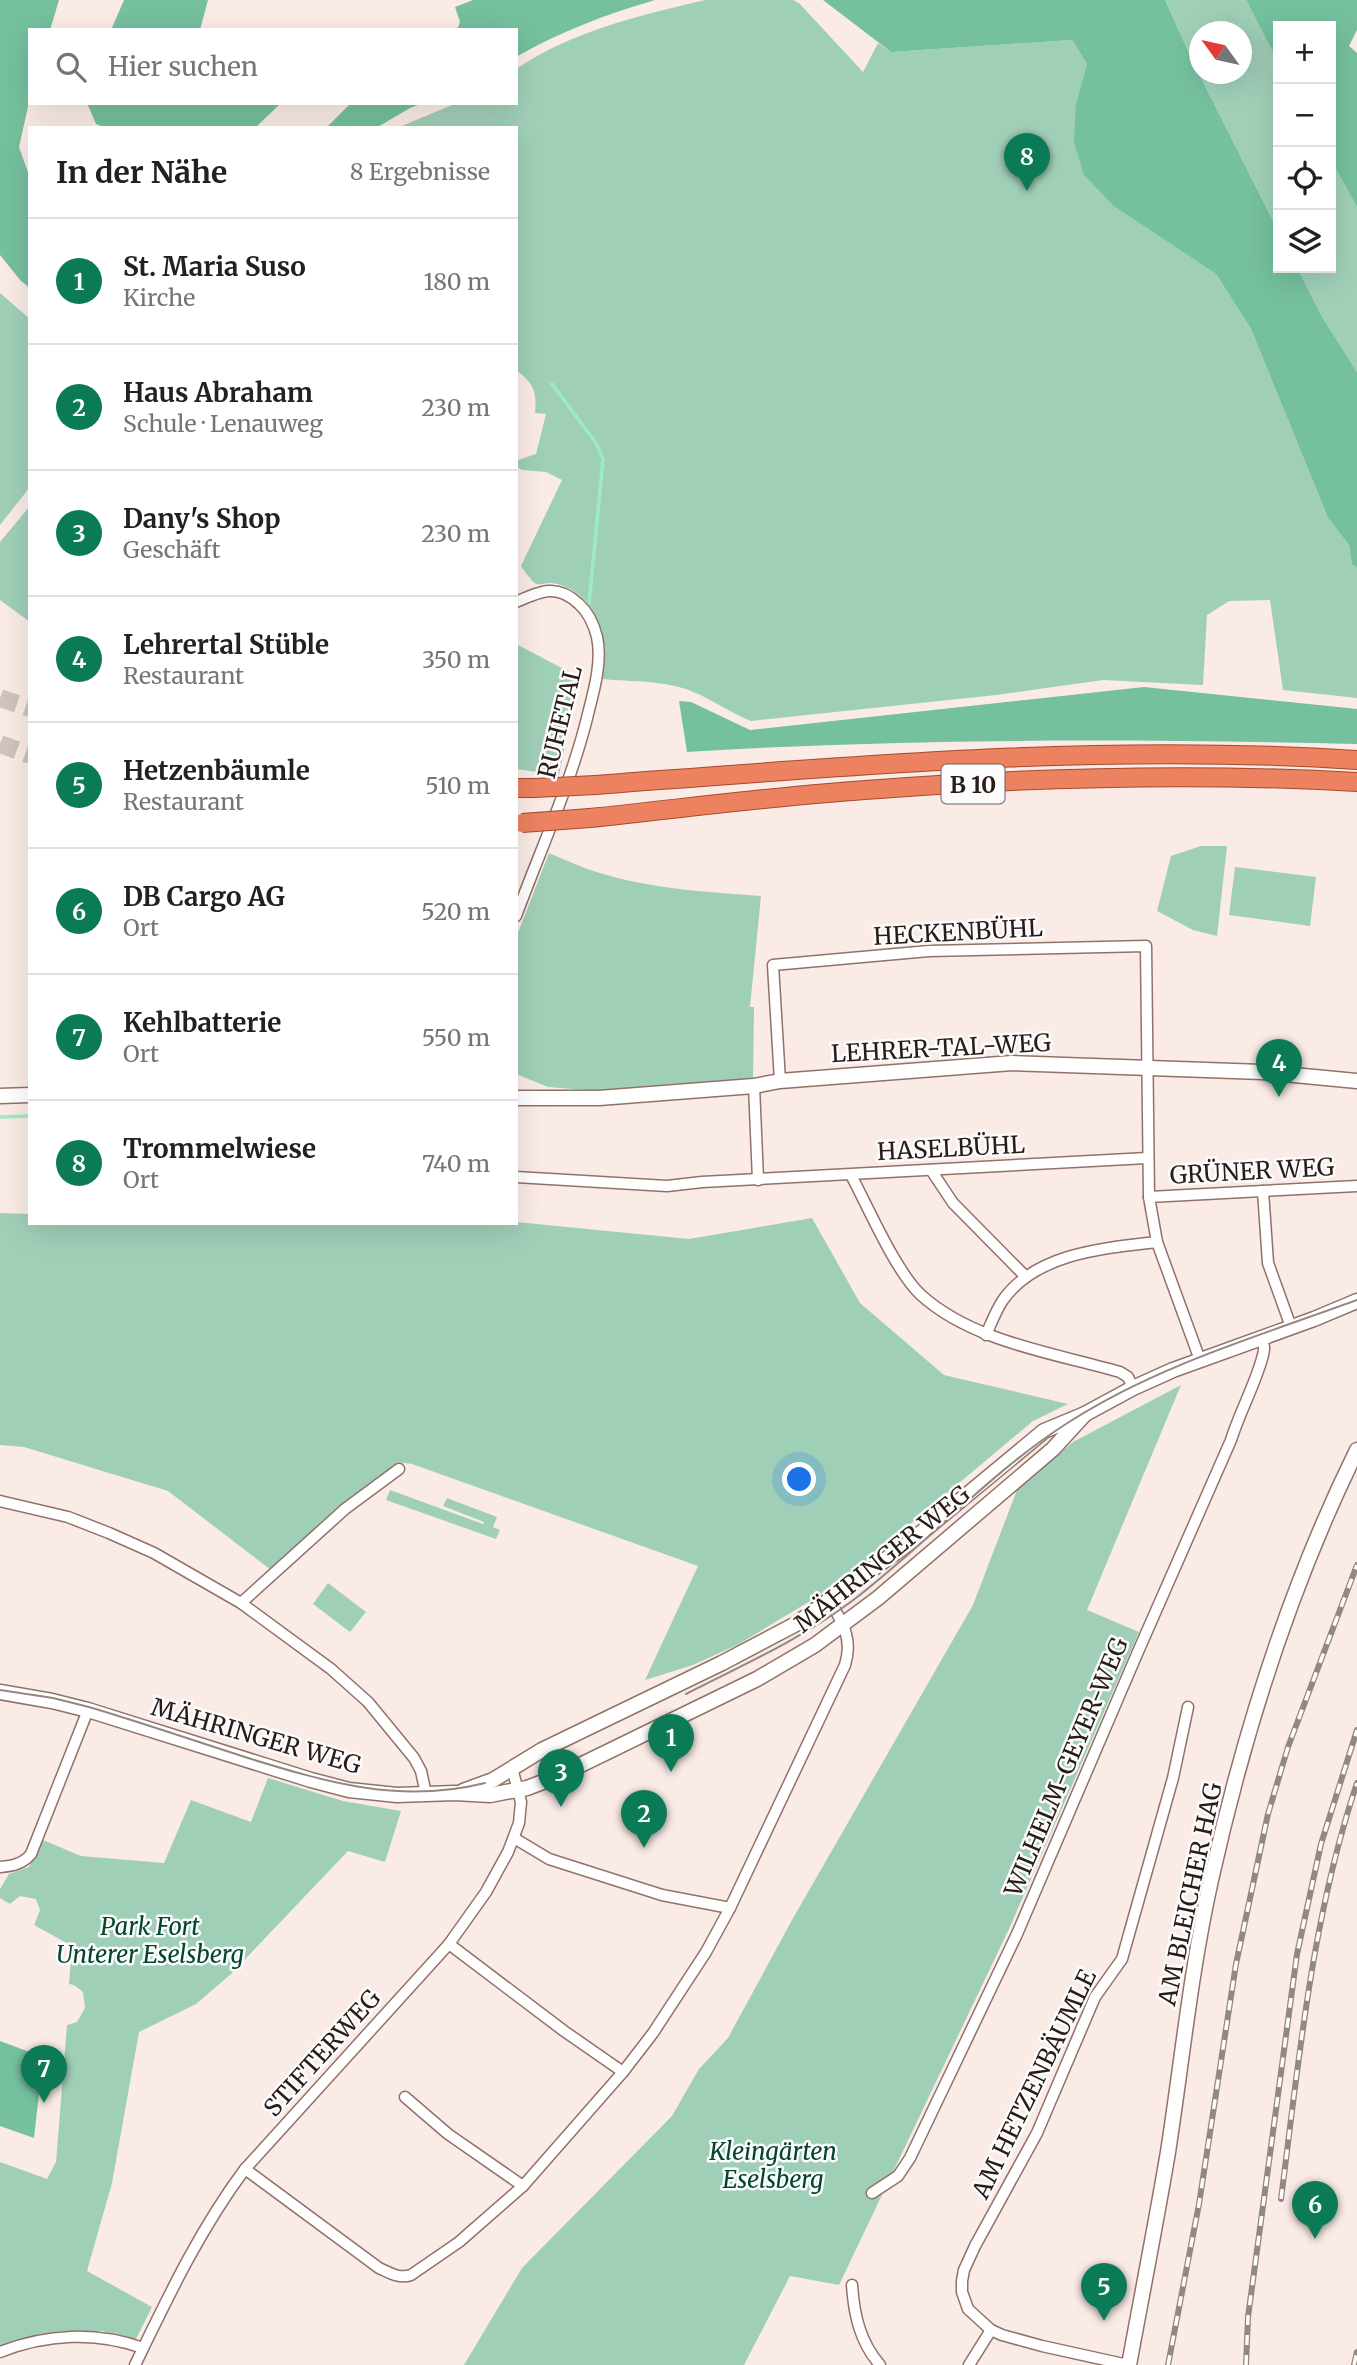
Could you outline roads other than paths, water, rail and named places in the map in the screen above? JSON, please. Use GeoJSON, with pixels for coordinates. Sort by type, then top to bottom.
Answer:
{"type":"FeatureCollection","features":[{"type":"Feature","properties":{"kind":"highway","name":"B 10"},"geometry":{"type":"LineString","coordinates":[[525,788],[867,764],[1155,753],[1278,755],[1357,760]]}},
{"type":"Feature","properties":{"kind":"highway","name":"B 10"},"geometry":{"type":"LineString","coordinates":[[519,823],[894,788],[1159,776],[1276,777],[1357,782]]}},
{"type":"Feature","properties":{"kind":"street","name":"RUHETAL"},"geometry":{"type":"LineString","coordinates":[[518,601],[547,590],[557,590],[567,595],[587,612],[597,638],[598,654],[596,683],[581,744],[546,845],[518,911]]}},
{"type":"Feature","properties":{"kind":"street","name":"HECKENBÜHL"},"geometry":{"type":"LineString","coordinates":[[780,1081],[773,965],[929,951],[1146,946],[1147,1066]]}},
{"type":"Feature","properties":{"kind":"street","name":"LEHRER-TAL-WEG"},"geometry":{"type":"LineString","coordinates":[[518,1098],[599,1098],[1012,1063],[1262,1072],[1357,1081]]}},
{"type":"Feature","properties":{"kind":"street"},"geometry":{"type":"LineString","coordinates":[[1147,1066],[1149,1197],[1157,1242],[1200,1360]]}},
{"type":"Feature","properties":{"kind":"street"},"geometry":{"type":"LineString","coordinates":[[754,1086],[758,1180]]}},
{"type":"Feature","properties":{"kind":"street"},"geometry":{"type":"LineString","coordinates":[[0,1096],[28,1095]]}},
{"type":"Feature","properties":{"kind":"street","name":"HASELBÜHL"},"geometry":{"type":"LineString","coordinates":[[518,1177],[667,1186],[1147,1158]]}},
{"type":"Feature","properties":{"kind":"street"},"geometry":{"type":"LineString","coordinates":[[931,1170],[953,1203],[1026,1277]]}},
{"type":"Feature","properties":{"kind":"street"},"geometry":{"type":"LineString","coordinates":[[851,1175],[901,1269],[920,1294],[986,1335],[1120,1372],[1128,1377],[1133,1388]]}},
{"type":"Feature","properties":{"kind":"street"},"geometry":{"type":"LineString","coordinates":[[1357,1184],[1357,1193]]}},
{"type":"Feature","properties":{"kind":"street","name":"GRÜNER WEG"},"geometry":{"type":"LineString","coordinates":[[1149,1197],[1357,1184]]}},
{"type":"Feature","properties":{"kind":"street"},"geometry":{"type":"LineString","coordinates":[[1263,1191],[1268,1263],[1291,1327]]}},
{"type":"Feature","properties":{"kind":"street"},"geometry":{"type":"LineString","coordinates":[[986,1335],[1003,1300],[1026,1277],[1058,1261],[1096,1249],[1157,1242]]}},
{"type":"Feature","properties":{"kind":"street","name":"MÄHRINGER WEG"},"geometry":{"type":"LineString","coordinates":[[455,1793],[493,1780],[542,1750],[761,1644],[830,1602],[911,1542],[1031,1440],[1049,1428],[1200,1360],[1357,1301]]}},
{"type":"Feature","properties":{"kind":"street","name":"MÄHRINGER WEG"},"geometry":{"type":"LineString","coordinates":[[1314,1319],[1357,1311]]}},
{"type":"Feature","properties":{"kind":"street","name":"WILHELM-GEYER-WEG"},"geometry":{"type":"LineString","coordinates":[[872,2193],[898,2176],[910,2158],[1017,1934],[1231,1440],[1262,1357],[1264,1348],[1261,1338]]}},
{"type":"Feature","properties":{"kind":"street","name":"MÄHRINGER WEG"},"geometry":{"type":"LineString","coordinates":[[0,1692],[88,1710],[310,1780],[368,1793],[455,1793],[490,1796],[519,1791],[556,1777],[757,1679],[805,1651],[844,1625],[1053,1448],[1085,1414]]}},
{"type":"Feature","properties":{"kind":"street","name":"AM BLEICHER HAG"},"geometry":{"type":"LineString","coordinates":[[1128,2365],[1164,2173],[1199,1946],[1226,1817],[1261,1692],[1292,1602],[1315,1540],[1357,1450]]}},
{"type":"Feature","properties":{"kind":"street"},"geometry":{"type":"LineString","coordinates":[[241,1603],[345,1509],[399,1469]]}},
{"type":"Feature","properties":{"kind":"street"},"geometry":{"type":"LineString","coordinates":[[0,1501],[68,1517],[109,1533],[163,1558],[241,1603],[331,1669],[368,1702],[414,1758],[421,1771],[426,1794]]}},
{"type":"Feature","properties":{"kind":"street"},"geometry":{"type":"LineString","coordinates":[[245,2169],[379,2268],[405,2277],[459,2242],[523,2186],[623,2072],[674,2002],[730,1908],[843,1670],[848,1648],[844,1625],[830,1602]]}},
{"type":"Feature","properties":{"kind":"street","name":"AM HETZENBÄUMLE"},"geometry":{"type":"LineString","coordinates":[[1128,2365],[1032,2344],[991,2330],[973,2316],[965,2302],[962,2292],[964,2270],[1037,2133],[1095,1997],[1122,1959],[1173,1778],[1188,1707]]}},
{"type":"Feature","properties":{"kind":"street"},"geometry":{"type":"LineString","coordinates":[[0,1867],[16,1864],[31,1854],[88,1710]]}},
{"type":"Feature","properties":{"kind":"street","name":"STIFTERWEG"},"geometry":{"type":"LineString","coordinates":[[135,2365],[198,2240],[245,2169],[449,1944],[486,1892],[514,1838],[521,1808],[512,1768]]}},
{"type":"Feature","properties":{"kind":"street"},"geometry":{"type":"LineString","coordinates":[[514,1838],[549,1859],[662,1895],[730,1908]]}},
{"type":"Feature","properties":{"kind":"street"},"geometry":{"type":"LineString","coordinates":[[449,1944],[623,2072]]}},
{"type":"Feature","properties":{"kind":"street"},"geometry":{"type":"LineString","coordinates":[[405,2097],[448,2134],[523,2186]]}},
{"type":"Feature","properties":{"kind":"street"},"geometry":{"type":"LineString","coordinates":[[852,2285],[853,2303],[864,2342],[880,2365]]}},
{"type":"Feature","properties":{"kind":"street"},"geometry":{"type":"LineString","coordinates":[[969,2365],[991,2330]]}},
{"type":"Feature","properties":{"kind":"street"},"geometry":{"type":"LineString","coordinates":[[0,2353],[62,2336],[120,2340],[143,2348]]}},
{"type":"Feature","properties":{"kind":"waterway"},"geometry":{"type":"LineString","coordinates":[[552,384],[596,443],[603,459],[589,604]]}},
{"type":"Feature","properties":{"kind":"waterway"},"geometry":{"type":"LineString","coordinates":[[0,1117],[28,1116]]}},
{"type":"Feature","properties":{"kind":"tunnel"},"geometry":{"type":"LineString","coordinates":[[0,698],[28,707]]}},
{"type":"Feature","properties":{"kind":"tunnel"},"geometry":{"type":"LineString","coordinates":[[0,744],[28,754]]}},
{"type":"Feature","properties":{"kind":"tram line"},"geometry":{"type":"LineString","coordinates":[[686,1694],[771,1651],[833,1615],[880,1579],[1012,1463],[1069,1422],[1103,1402],[1210,1353],[1357,1300]]}},
{"type":"Feature","properties":{"kind":"tram line"},"geometry":{"type":"LineString","coordinates":[[0,1690],[89,1707],[248,1758],[365,1788],[424,1791],[485,1783]]}},
{"type":"Feature","properties":{"kind":"railway"},"geometry":{"type":"LineString","coordinates":[[1168,2365],[1199,2204],[1236,1964],[1268,1814],[1288,1747],[1357,1565]]}},
{"type":"Feature","properties":{"kind":"railway"},"geometry":{"type":"LineString","coordinates":[[1246,2365],[1248,2317],[1297,1954],[1321,1844],[1357,1730]]}},
{"type":"Feature","properties":{"kind":"railway"},"geometry":{"type":"LineString","coordinates":[[1281,2199],[1301,2041],[1318,1937],[1329,1885],[1357,1783]]}},
{"type":"Feature","properties":{"kind":"railway"},"geometry":{"type":"LineString","coordinates":[[1354,2365],[1357,2352]]}},
{"type":"Feature","properties":{"kind":"place","name":"Trommelwiese"},"geometry":{"type":"Point","coordinates":[1027,191]}},
{"type":"Feature","properties":{"kind":"place","name":"Lehrertal Stüble"},"geometry":{"type":"Point","coordinates":[1279,1097]}},
{"type":"Feature","properties":{"kind":"place","name":"St. Maria Suso"},"geometry":{"type":"Point","coordinates":[671,1772]}},
{"type":"Feature","properties":{"kind":"place","name":"Dany's Shop"},"geometry":{"type":"Point","coordinates":[561,1807]}},
{"type":"Feature","properties":{"kind":"place","name":"Haus Abraham"},"geometry":{"type":"Point","coordinates":[644,1848]}},
{"type":"Feature","properties":{"kind":"place","name":"Kehlbatterie"},"geometry":{"type":"Point","coordinates":[44,2103]}},
{"type":"Feature","properties":{"kind":"place","name":"DB Cargo AG"},"geometry":{"type":"Point","coordinates":[1315,2239]}},
{"type":"Feature","properties":{"kind":"place","name":"Hetzenbäumle"},"geometry":{"type":"Point","coordinates":[1104,2321]}},
{"type":"Feature","properties":{"kind":"park label","name":"Park Fort Unterer Eselsberg"},"geometry":{"type":"Point","coordinates":[150,1940]}},
{"type":"Feature","properties":{"kind":"park label","name":"Kleingärten Eselsberg"},"geometry":{"type":"Point","coordinates":[773,2165]}}]}
